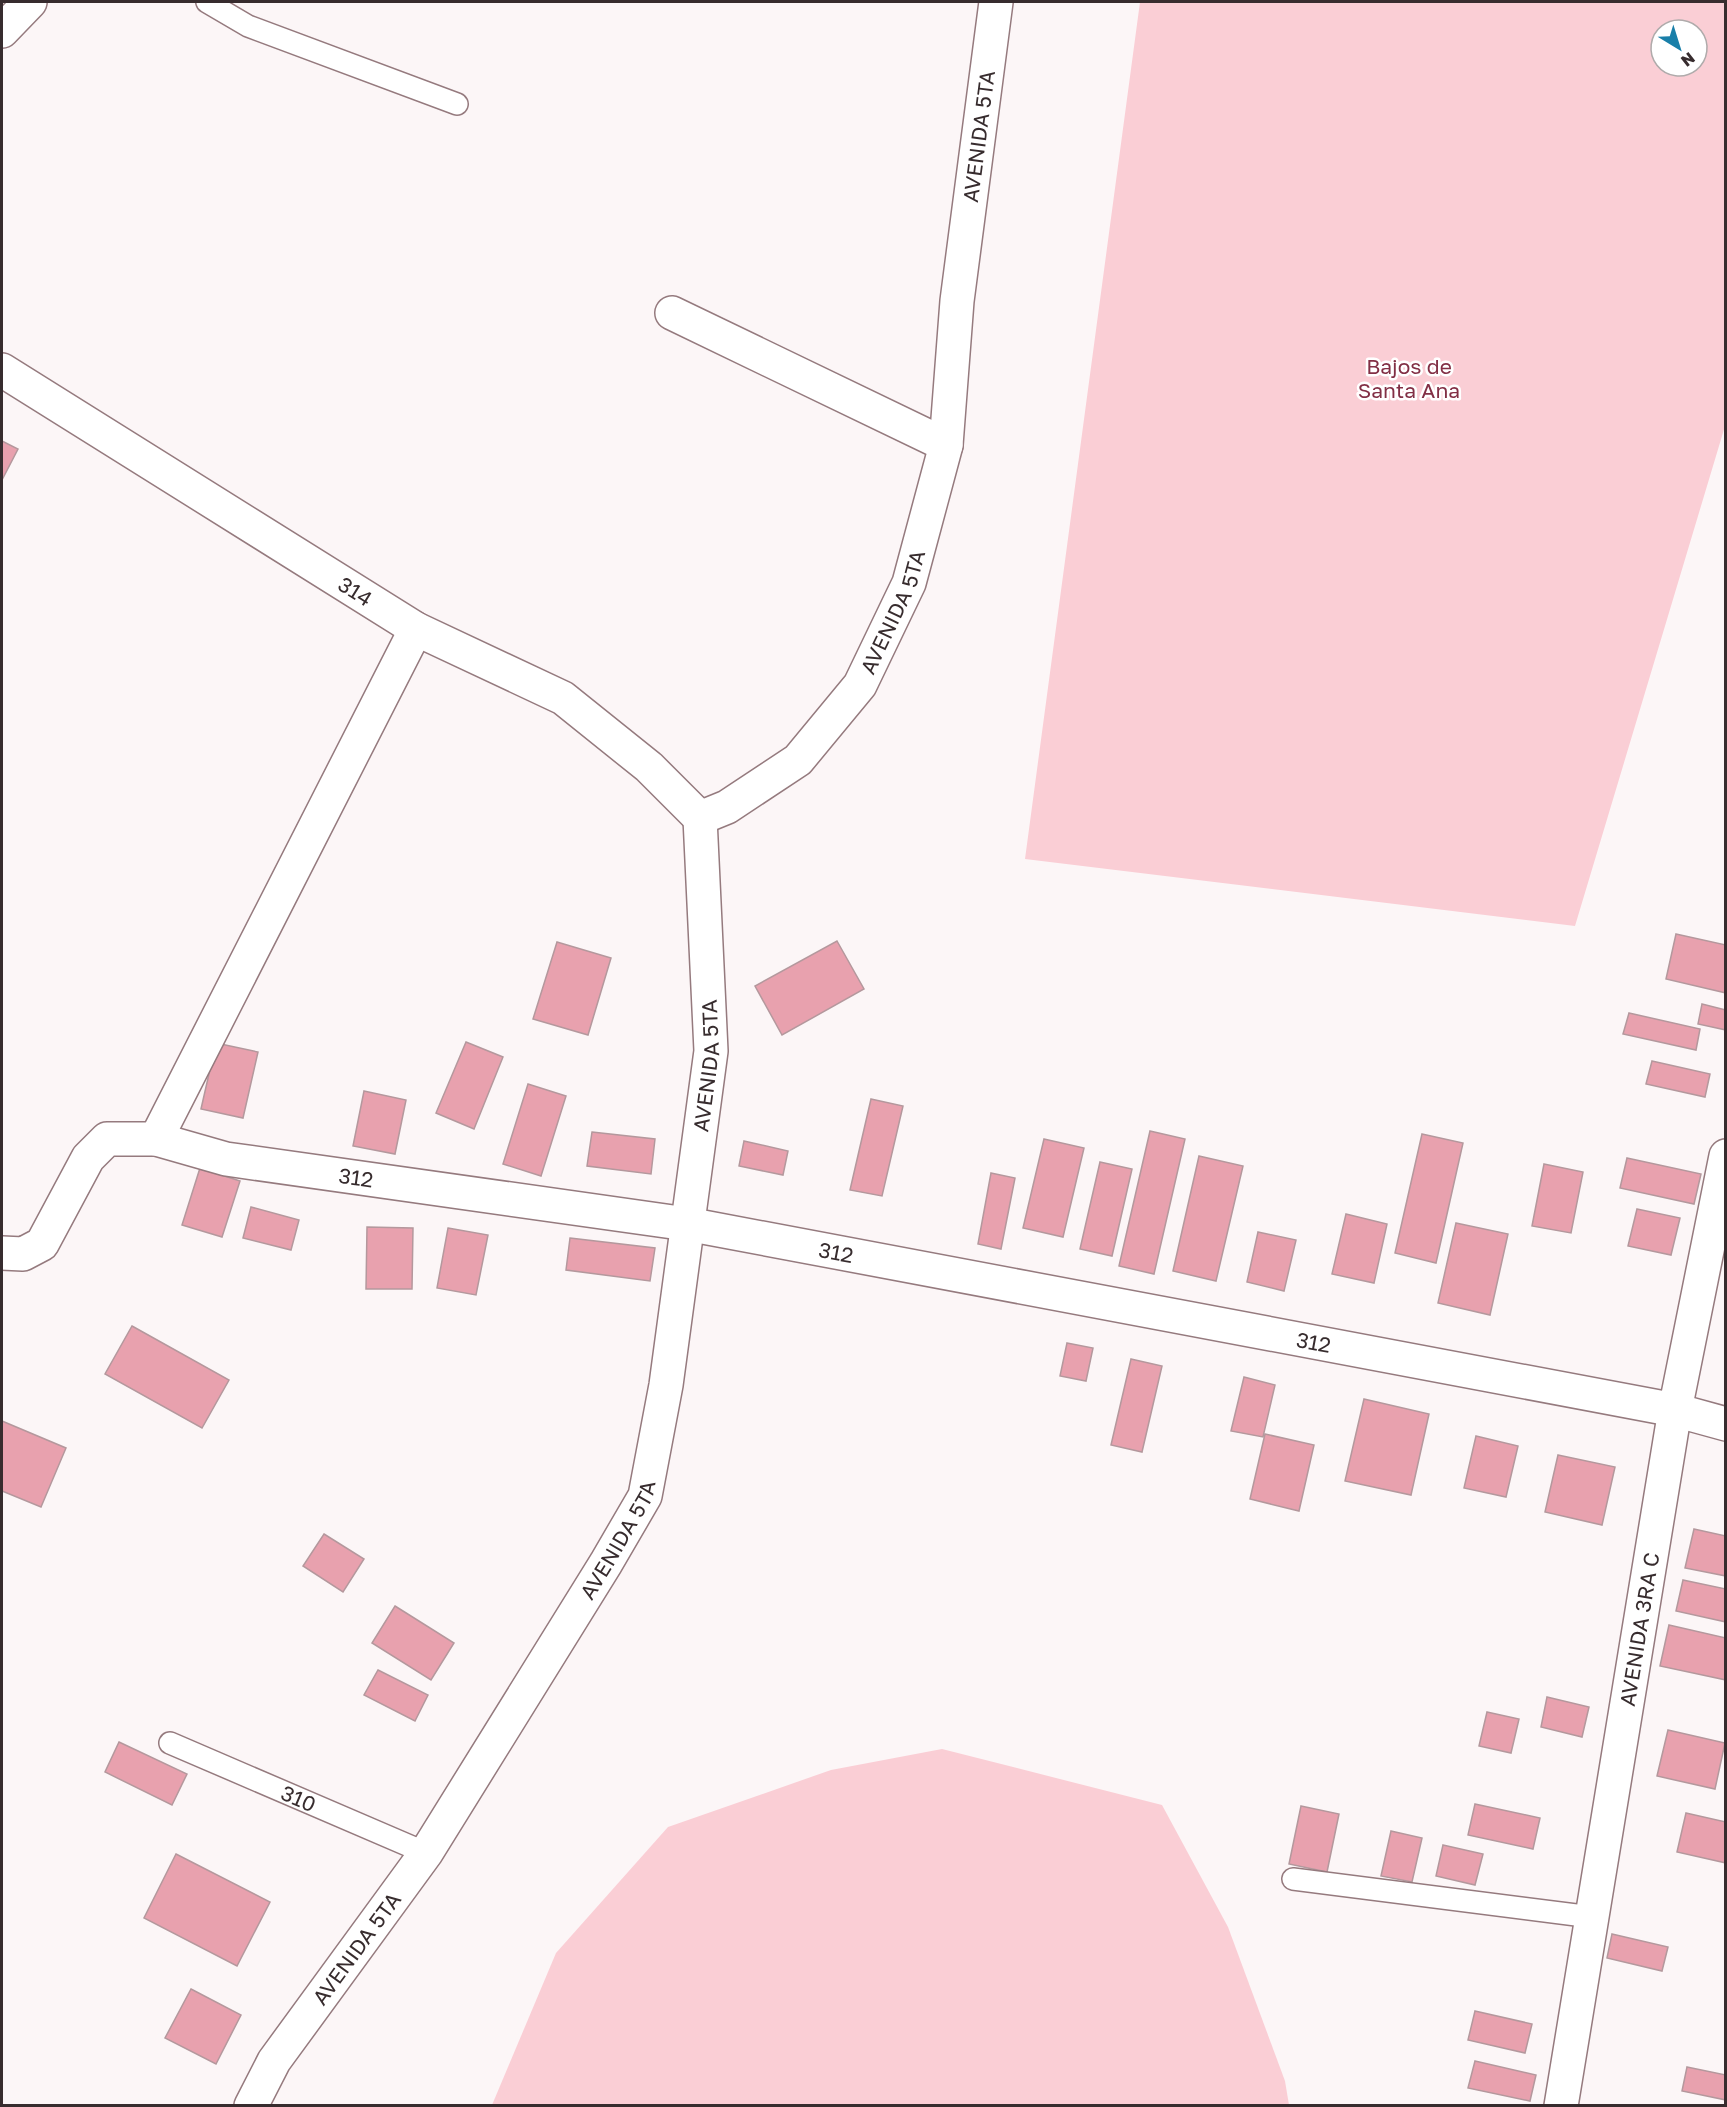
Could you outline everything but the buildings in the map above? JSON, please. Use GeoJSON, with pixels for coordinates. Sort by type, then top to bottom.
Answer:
{"type":"FeatureCollection","features":[{"type":"Feature","properties":{"kind":"street"},"geometry":{"type":"LineString","coordinates":[[2,31],[30,2]]}},
{"type":"Feature","properties":{"kind":"street","name":"AVENIDA 5TA"},"geometry":{"type":"LineString","coordinates":[[251,2106],[274,2061],[426,1853],[645,1496],[666,1385],[711,1051],[700,818],[727,807],[798,760],[860,685],[909,583],[946,445],[957,301],[996,2]]}},
{"type":"Feature","properties":{"kind":"street"},"geometry":{"type":"LineString","coordinates":[[672,313],[946,445]]}},
{"type":"Feature","properties":{"kind":"street","name":"314"},"geometry":{"type":"LineString","coordinates":[[2,370],[416,629],[563,698],[649,767],[700,818]]}},
{"type":"Feature","properties":{"kind":"street"},"geometry":{"type":"LineString","coordinates":[[156,1139],[416,629]]}},
{"type":"Feature","properties":{"kind":"street","name":"312"},"geometry":{"type":"LineString","coordinates":[[2,1253],[23,1254],[42,1244],[88,1158],[107,1139],[156,1139],[226,1159],[687,1224],[1675,1410],[1725,1424]]}},
{"type":"Feature","properties":{"kind":"street","name":"AVENIDA 3RA C"},"geometry":{"type":"LineString","coordinates":[[1561,2106],[1675,1410],[1725,1155]]}},
{"type":"Feature","properties":{"kind":"lane"},"geometry":{"type":"LineString","coordinates":[[207,2],[248,26],[457,104]]}},
{"type":"Feature","properties":{"kind":"lane","name":"310"},"geometry":{"type":"LineString","coordinates":[[170,1743],[426,1853]]}},
{"type":"Feature","properties":{"kind":"lane"},"geometry":{"type":"LineString","coordinates":[[1293,1879],[1592,1917]]}},
{"type":"Feature","properties":{"kind":"green space","name":"Bajos de Santa Ana"},"geometry":{"type":"Polygon","coordinates":[[[1140,2],[1725,2],[1725,426],[1575,926],[1025,859],[1140,2]]]}},
{"type":"Feature","properties":{"kind":"green space"},"geometry":{"type":"Polygon","coordinates":[[[942,1749],[1162,1805],[1228,1927],[1285,2081],[1289,2105],[492,2105],[556,1953],[668,1827],[831,1770],[942,1749]]]}}]}
